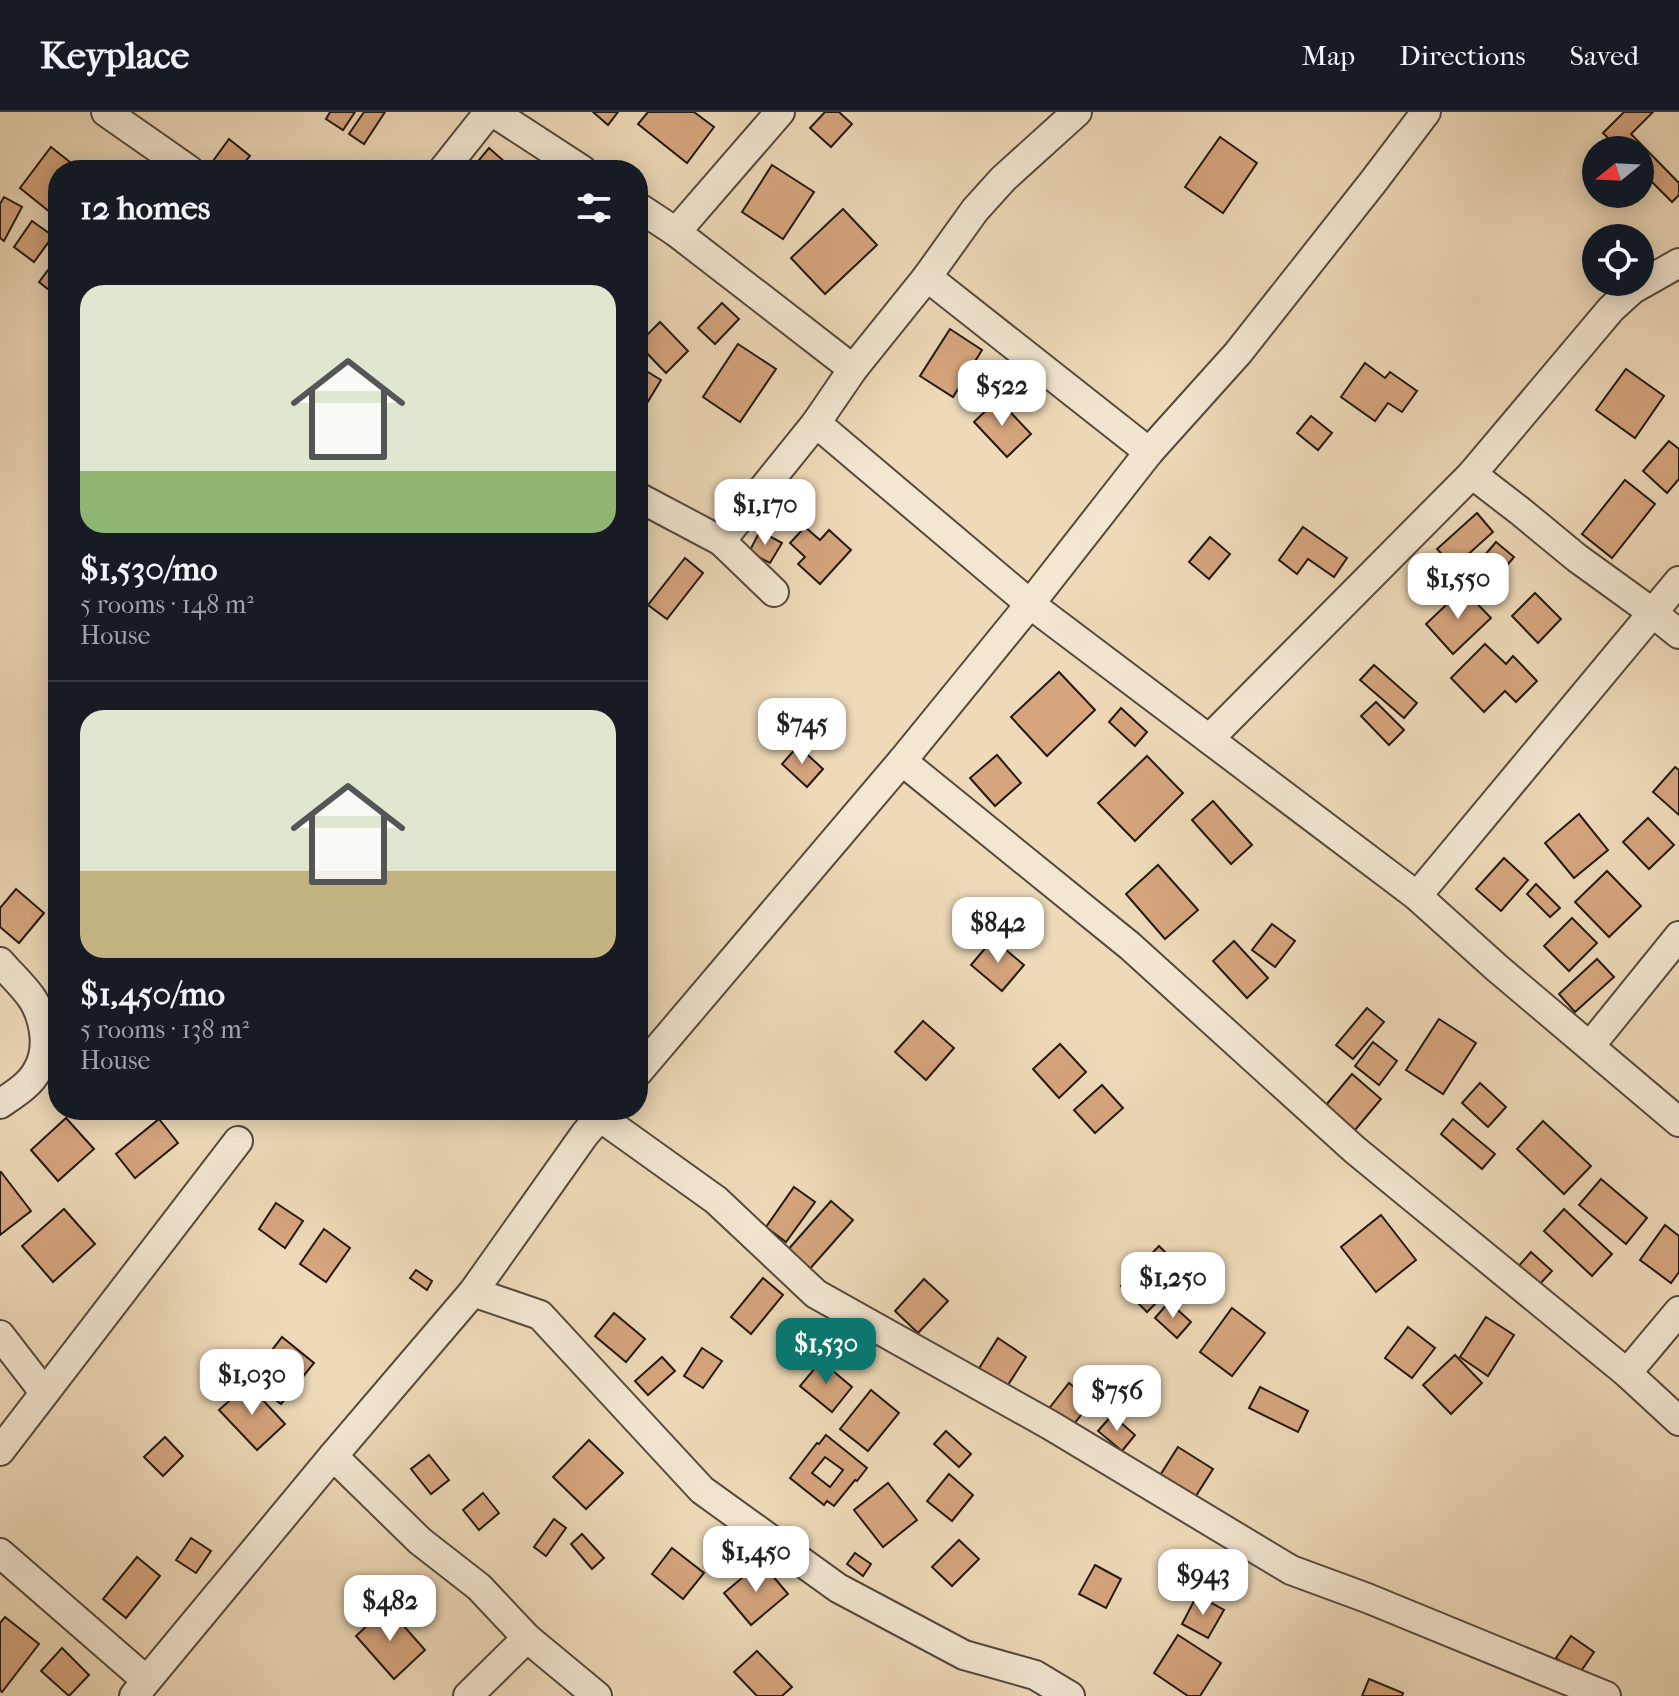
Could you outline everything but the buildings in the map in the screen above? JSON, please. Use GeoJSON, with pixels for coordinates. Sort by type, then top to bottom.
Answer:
{"type":"FeatureCollection","features":[{"type":"Feature","properties":{"kind":"street"},"geometry":{"type":"LineString","coordinates":[[106,112],[175,160]]}},
{"type":"Feature","properties":{"kind":"street"},"geometry":{"type":"LineString","coordinates":[[451,160],[491,112],[566,160]]}},
{"type":"Feature","properties":{"kind":"street"},"geometry":{"type":"LineString","coordinates":[[676,232],[780,112]]}},
{"type":"Feature","properties":{"kind":"street"},"geometry":{"type":"LineString","coordinates":[[721,541],[816,423],[853,369],[927,277],[984,199],[1077,112]]}},
{"type":"Feature","properties":{"kind":"street"},"geometry":{"type":"LineString","coordinates":[[648,1060],[902,761],[1149,452],[1238,353],[1426,112]]}},
{"type":"Feature","properties":{"kind":"street"},"geometry":{"type":"LineString","coordinates":[[648,214],[853,369]]}},
{"type":"Feature","properties":{"kind":"street"},"geometry":{"type":"LineString","coordinates":[[1209,739],[1472,474],[1611,309],[1633,289],[1679,263]]}},
{"type":"Feature","properties":{"kind":"street"},"geometry":{"type":"LineString","coordinates":[[927,277],[1149,452]]}},
{"type":"Feature","properties":{"kind":"street"},"geometry":{"type":"LineString","coordinates":[[816,423],[1030,604],[1417,896],[1679,1122]]}},
{"type":"Feature","properties":{"kind":"street"},"geometry":{"type":"LineString","coordinates":[[1472,474],[1679,634]]}},
{"type":"Feature","properties":{"kind":"street"},"geometry":{"type":"LineString","coordinates":[[648,502],[721,541],[774,592]]}},
{"type":"Feature","properties":{"kind":"street"},"geometry":{"type":"LineString","coordinates":[[1417,896],[1679,581]]}},
{"type":"Feature","properties":{"kind":"street"},"geometry":{"type":"LineString","coordinates":[[902,761],[1130,946],[1355,1150],[1627,1373],[1679,1421]]}},
{"type":"Feature","properties":{"kind":"street"},"geometry":{"type":"LineString","coordinates":[[1590,1046],[1679,936]]}},
{"type":"Feature","properties":{"kind":"street"},"geometry":{"type":"LineString","coordinates":[[0,962],[33,1000],[43,1026],[46,1049],[37,1073],[0,1104]]}},
{"type":"Feature","properties":{"kind":"street"},"geometry":{"type":"LineString","coordinates":[[0,1553],[140,1688],[473,1292],[598,1120]]}},
{"type":"Feature","properties":{"kind":"street"},"geometry":{"type":"LineString","coordinates":[[611,1120],[716,1200],[816,1294],[1050,1425],[1291,1570],[1606,1696]]}},
{"type":"Feature","properties":{"kind":"street"},"geometry":{"type":"LineString","coordinates":[[0,1451],[238,1141]]}},
{"type":"Feature","properties":{"kind":"street"},"geometry":{"type":"LineString","coordinates":[[473,1292],[540,1315],[702,1490],[838,1588],[964,1655],[1035,1675],[1070,1696]]}},
{"type":"Feature","properties":{"kind":"street"},"geometry":{"type":"LineString","coordinates":[[1627,1373],[1679,1311]]}},
{"type":"Feature","properties":{"kind":"street"},"geometry":{"type":"LineString","coordinates":[[0,1335],[44,1392]]}},
{"type":"Feature","properties":{"kind":"street"},"geometry":{"type":"LineString","coordinates":[[333,1456],[420,1541],[479,1587],[527,1638],[597,1696]]}},
{"type":"Feature","properties":{"kind":"street"},"geometry":{"type":"LineString","coordinates":[[468,1696],[527,1638]]}}]}
